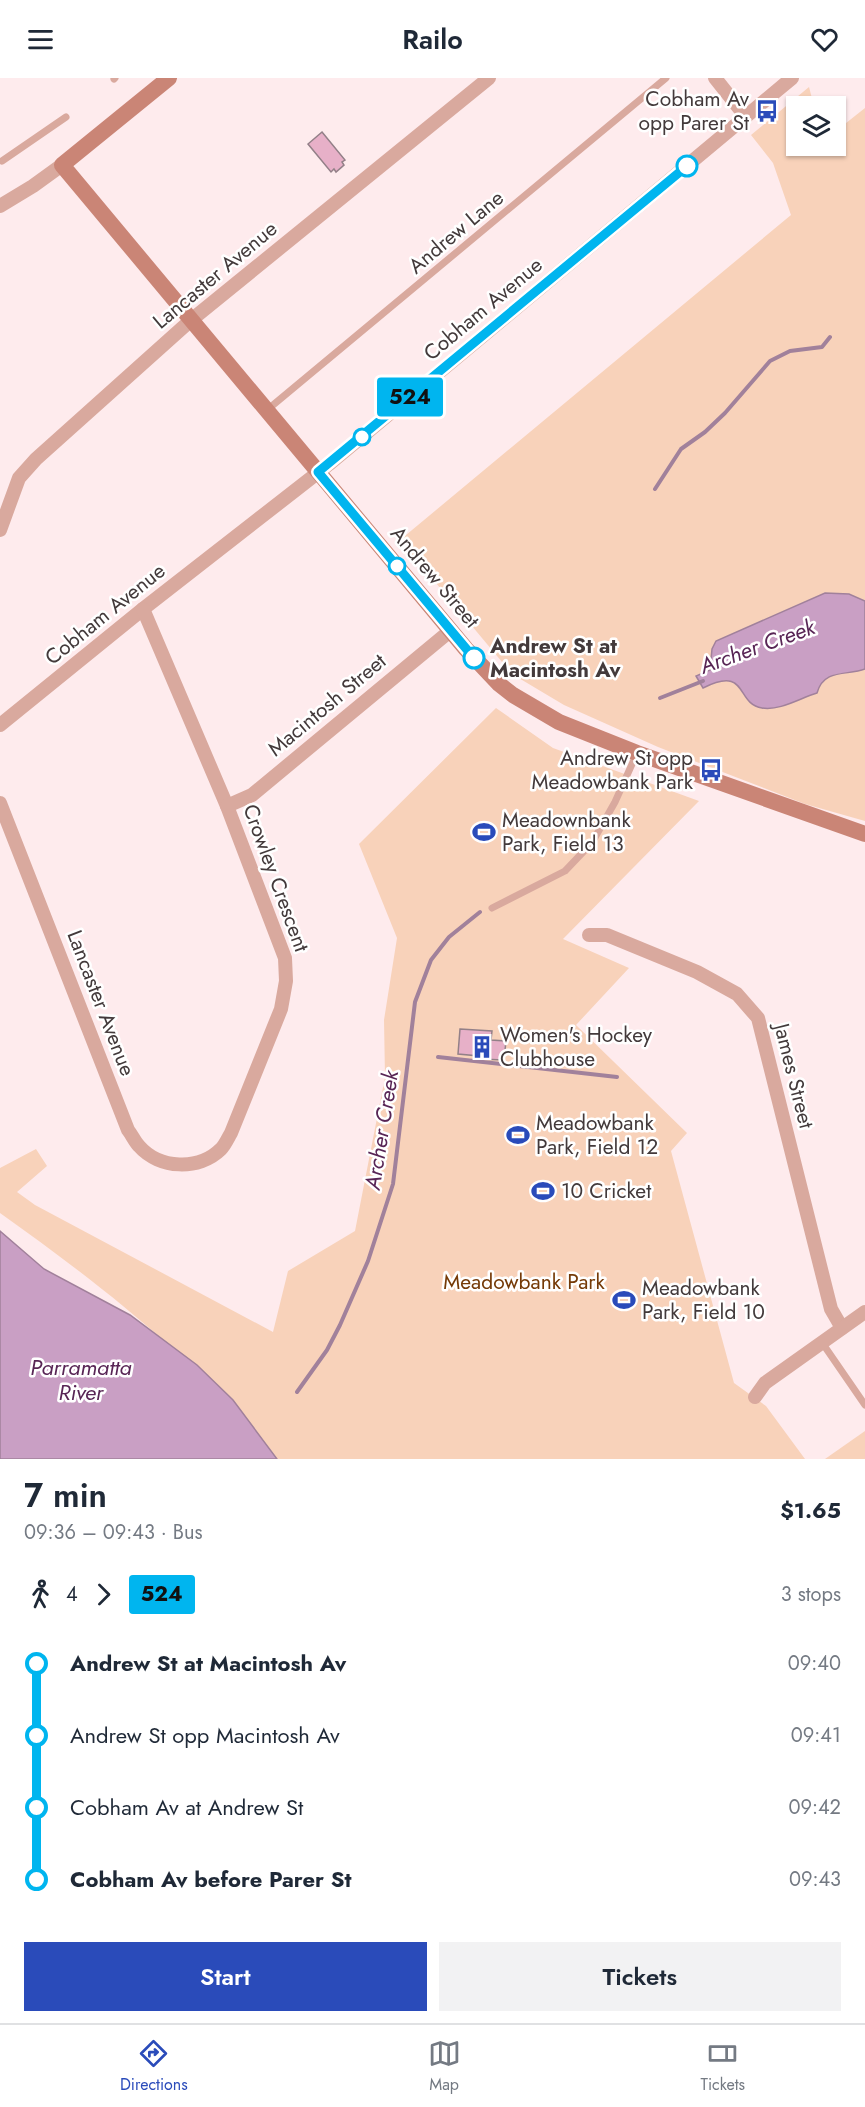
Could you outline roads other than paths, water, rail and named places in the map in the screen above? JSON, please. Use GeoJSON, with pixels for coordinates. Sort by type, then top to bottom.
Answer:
{"type":"FeatureCollection","features":[{"type":"Feature","properties":{"kind":"main road"},"geometry":{"type":"LineString","coordinates":[[62,165],[169,78]]}},
{"type":"Feature","properties":{"kind":"main road","name":"Andrew Street"},"geometry":{"type":"LineString","coordinates":[[62,165],[450,631],[499,684],[531,708],[559,722],[637,753],[865,834]]}},
{"type":"Feature","properties":{"kind":"street","name":"Lancaster Avenue"},"geometry":{"type":"LineString","coordinates":[[0,530],[20,478],[36,459],[190,321],[489,78]]}},
{"type":"Feature","properties":{"kind":"street"},"geometry":{"type":"LineString","coordinates":[[715,78],[746,117]]}},
{"type":"Feature","properties":{"kind":"street","name":"Cobham Avenue"},"geometry":{"type":"LineString","coordinates":[[0,725],[318,472],[792,78]]}},
{"type":"Feature","properties":{"kind":"street"},"geometry":{"type":"LineString","coordinates":[[0,206],[62,165]]}},
{"type":"Feature","properties":{"kind":"street","name":"Crowley Crescent"},"geometry":{"type":"LineString","coordinates":[[143,609],[227,806],[285,958],[286,981],[281,1008],[231,1133],[222,1149],[208,1159]]}},
{"type":"Feature","properties":{"kind":"street","name":"Macintosh Street"},"geometry":{"type":"LineString","coordinates":[[227,806],[252,795],[450,631]]}},
{"type":"Feature","properties":{"kind":"street","name":"Lancaster Avenue"},"geometry":{"type":"LineString","coordinates":[[0,803],[128,1130],[139,1147],[154,1158],[172,1164],[192,1165],[208,1159]]}},
{"type":"Feature","properties":{"kind":"street","name":"James Street"},"geometry":{"type":"LineString","coordinates":[[589,935],[607,935],[697,972],[737,994],[758,1018],[831,1310],[842,1328]]}},
{"type":"Feature","properties":{"kind":"street"},"geometry":{"type":"LineString","coordinates":[[754,1397],[765,1383],[865,1312]]}},
{"type":"Feature","properties":{"kind":"lane","name":"Andrew Lane"},"geometry":{"type":"LineString","coordinates":[[267,411],[666,78]]}},
{"type":"Feature","properties":{"kind":"lane"},"geometry":{"type":"LineString","coordinates":[[2,160],[66,117]]}},
{"type":"Feature","properties":{"kind":"lane"},"geometry":{"type":"LineString","coordinates":[[492,908],[566,871],[593,842],[615,802],[637,753]]}},
{"type":"Feature","properties":{"kind":"lane"},"geometry":{"type":"LineString","coordinates":[[823,1344],[865,1405]]}},
{"type":"Feature","properties":{"kind":"water"},"geometry":{"type":"Polygon","coordinates":[[[825,593],[849,594],[865,601],[865,669],[831,676],[820,685],[817,693],[776,708],[762,708],[754,705],[735,683],[728,681],[703,688],[696,676],[710,670],[712,649],[716,641],[825,593]]]}},
{"type":"Feature","properties":{"kind":"water","name":"Parramatta River"},"geometry":{"type":"Polygon","coordinates":[[[0,1231],[44,1269],[130,1315],[197,1365],[233,1400],[277,1459],[0,1459],[0,1231]]]}},
{"type":"Feature","properties":{"kind":"waterway"},"geometry":{"type":"LineString","coordinates":[[655,489],[681,449],[705,432],[725,413],[770,361],[790,351],[822,347],[830,337]]}},
{"type":"Feature","properties":{"kind":"waterway","name":"Archer Creek"},"geometry":{"type":"LineString","coordinates":[[660,698],[703,681]]}},
{"type":"Feature","properties":{"kind":"waterway","name":"Archer Creek"},"geometry":{"type":"LineString","coordinates":[[297,1392],[327,1350],[340,1325],[368,1261],[393,1184],[415,1002],[431,960],[449,937],[480,912]]}},
{"type":"Feature","properties":{"kind":"waterway"},"geometry":{"type":"LineString","coordinates":[[438,1057],[617,1077]]}},
{"type":"Feature","properties":{"kind":"place","name":"Cobham Av opp Parer St"},"geometry":{"type":"Point","coordinates":[767,111]}},
{"type":"Feature","properties":{"kind":"place","name":"Andrew St at Macintosh Av"},"geometry":{"type":"Point","coordinates":[474,658]}},
{"type":"Feature","properties":{"kind":"place","name":"Andrew St opp Meadowbank Park"},"geometry":{"type":"Point","coordinates":[711,770]}},
{"type":"Feature","properties":{"kind":"place","name":"Meadownbank Park, Field 13"},"geometry":{"type":"Point","coordinates":[484,832]}},
{"type":"Feature","properties":{"kind":"place","name":"Women's Hockey Clubhouse"},"geometry":{"type":"Point","coordinates":[482,1047]}},
{"type":"Feature","properties":{"kind":"place","name":"Meadowbank Park, Field 12"},"geometry":{"type":"Point","coordinates":[518,1135]}},
{"type":"Feature","properties":{"kind":"place","name":"10 Cricket"},"geometry":{"type":"Point","coordinates":[543,1191]}},
{"type":"Feature","properties":{"kind":"place","name":"Meadowbank Park, Field 10"},"geometry":{"type":"Point","coordinates":[624,1300]}},
{"type":"Feature","properties":{"kind":"park label","name":"Meadowbank Park"},"geometry":{"type":"Point","coordinates":[524,1282]}}]}
